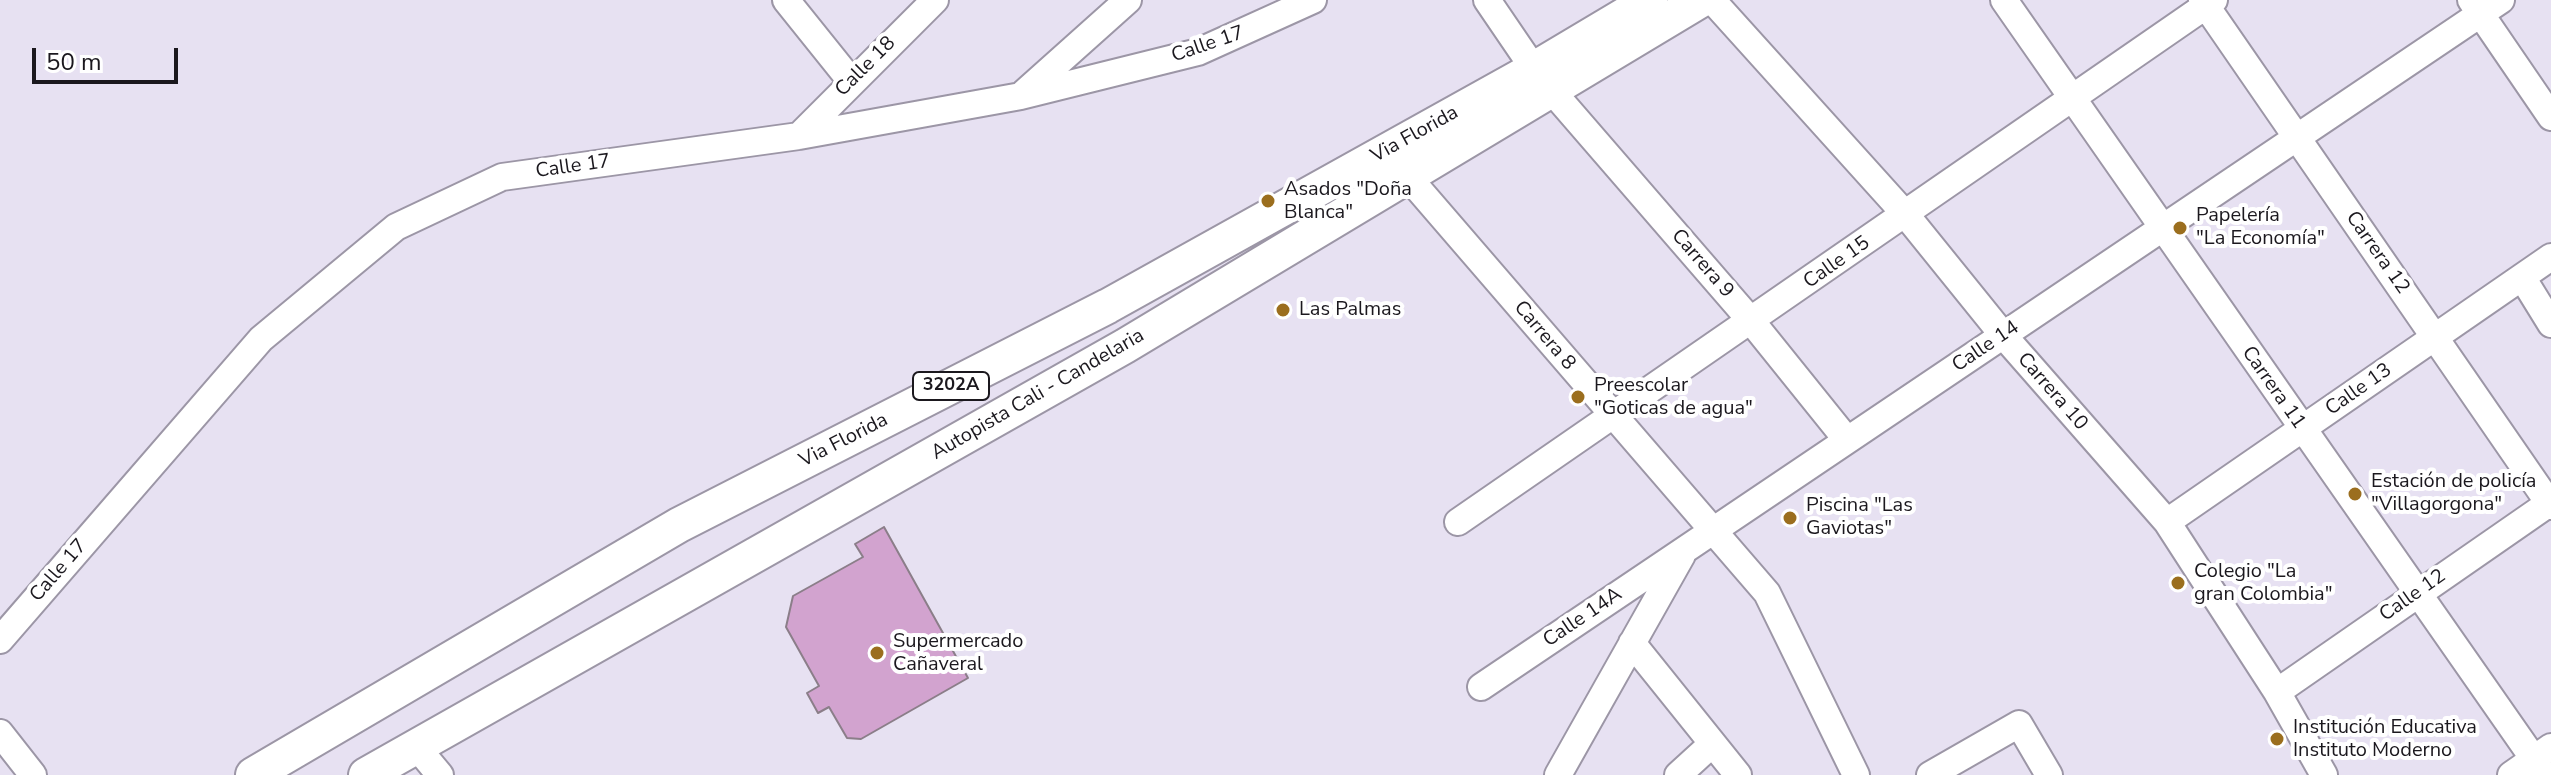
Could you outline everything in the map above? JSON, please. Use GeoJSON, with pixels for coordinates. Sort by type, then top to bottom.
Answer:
{"type":"FeatureCollection","features":[{"type":"Feature","properties":{"kind":"main road","name":"Via Florida"},"geometry":{"type":"LineString","coordinates":[[253,775],[679,525],[1543,80],[1650,0]]}},
{"type":"Feature","properties":{"kind":"main road","name":"Autopista Cali - Candelaria"},"geometry":{"type":"LineString","coordinates":[[366,775],[1125,346],[1408,177],[1543,80],[1701,0]]}},
{"type":"Feature","properties":{"kind":"street"},"geometry":{"type":"LineString","coordinates":[[786,0],[851,81]]}},
{"type":"Feature","properties":{"kind":"street","name":"Calle 18"},"geometry":{"type":"LineString","coordinates":[[799,136],[935,0]]}},
{"type":"Feature","properties":{"kind":"street"},"geometry":{"type":"LineString","coordinates":[[1021,96],[1128,0]]}},
{"type":"Feature","properties":{"kind":"street","name":"Calle 17"},"geometry":{"type":"LineString","coordinates":[[0,640],[261,339],[396,227],[502,177],[799,136],[1021,96],[1198,52],[1313,0]]}},
{"type":"Feature","properties":{"kind":"street","name":"Carrera 9"},"geometry":{"type":"LineString","coordinates":[[1487,0],[1543,80],[1752,322],[1847,440]]}},
{"type":"Feature","properties":{"kind":"street","name":"Carrera 10"},"geometry":{"type":"LineString","coordinates":[[1712,0],[1906,215],[2003,335],[2167,522],[2277,692],[2324,775]]}},
{"type":"Feature","properties":{"kind":"street","name":"Carrera 11"},"geometry":{"type":"LineString","coordinates":[[2004,0],[2416,593],[2544,760]]}},
{"type":"Feature","properties":{"kind":"street","name":"Calle 15"},"geometry":{"type":"LineString","coordinates":[[1458,522],[1611,415],[1752,322],[2207,2]]}},
{"type":"Feature","properties":{"kind":"street","name":"Carrera 12"},"geometry":{"type":"LineString","coordinates":[[2207,2],[2296,138],[2550,504]]}},
{"type":"Feature","properties":{"kind":"street"},"geometry":{"type":"LineString","coordinates":[[2484,5],[2551,117]]}},
{"type":"Feature","properties":{"kind":"street","name":"Calle 14"},"geometry":{"type":"LineString","coordinates":[[1558,775],[1685,549],[2296,138],[2484,5]]}},
{"type":"Feature","properties":{"kind":"street","name":"Carrera 8"},"geometry":{"type":"LineString","coordinates":[[1408,177],[1711,532]]}},
{"type":"Feature","properties":{"kind":"street","name":"Calle 13"},"geometry":{"type":"LineString","coordinates":[[2167,522],[2551,257]]}},
{"type":"Feature","properties":{"kind":"street"},"geometry":{"type":"LineString","coordinates":[[2522,277],[2551,324]]}},
{"type":"Feature","properties":{"kind":"street","name":"Calle 12"},"geometry":{"type":"LineString","coordinates":[[2277,692],[2416,593],[2550,504]]}},
{"type":"Feature","properties":{"kind":"street"},"geometry":{"type":"LineString","coordinates":[[1711,532],[1767,593],[1856,775]]}},
{"type":"Feature","properties":{"kind":"street","name":"Calle 14A"},"geometry":{"type":"LineString","coordinates":[[1481,687],[1685,549]]}},
{"type":"Feature","properties":{"kind":"street"},"geometry":{"type":"LineString","coordinates":[[1632,643],[1738,775]]}},
{"type":"Feature","properties":{"kind":"street"},"geometry":{"type":"LineString","coordinates":[[1930,775],[2019,724],[2049,775]]}},
{"type":"Feature","properties":{"kind":"street"},"geometry":{"type":"LineString","coordinates":[[0,733],[33,775]]}},
{"type":"Feature","properties":{"kind":"street"},"geometry":{"type":"LineString","coordinates":[[1678,775],[1712,744]]}},
{"type":"Feature","properties":{"kind":"street"},"geometry":{"type":"LineString","coordinates":[[415,745],[440,775]]}},
{"type":"Feature","properties":{"kind":"street"},"geometry":{"type":"LineString","coordinates":[[2511,775],[2544,760]]}},
{"type":"Feature","properties":{"kind":"building","name":"Supermercado Cañaveral"},"geometry":{"type":"Polygon","coordinates":[[[884,527],[968,678],[861,739],[847,738],[829,707],[818,713],[807,693],[819,686],[786,627],[793,596],[863,557],[855,544],[884,527]]]}},
{"type":"Feature","properties":{"kind":"place","name":"Asados \"Doña Blanca\""},"geometry":{"type":"Point","coordinates":[1268,201]}},
{"type":"Feature","properties":{"kind":"place","name":"Papelería \"La Economía\""},"geometry":{"type":"Point","coordinates":[2180,228]}},
{"type":"Feature","properties":{"kind":"place","name":"Las Palmas"},"geometry":{"type":"Point","coordinates":[1283,310]}},
{"type":"Feature","properties":{"kind":"place","name":"Preescolar \"Goticas de agua\""},"geometry":{"type":"Point","coordinates":[1578,397]}},
{"type":"Feature","properties":{"kind":"place","name":"Estación de policía \"Villagorgona\""},"geometry":{"type":"Point","coordinates":[2355,494]}},
{"type":"Feature","properties":{"kind":"place","name":"Piscina \"Las Gaviotas\""},"geometry":{"type":"Point","coordinates":[1790,518]}},
{"type":"Feature","properties":{"kind":"place","name":"Colegio \"La gran Colombia\""},"geometry":{"type":"Point","coordinates":[2178,583]}},
{"type":"Feature","properties":{"kind":"place","name":"Supermercado Cañaveral"},"geometry":{"type":"Point","coordinates":[877,653]}},
{"type":"Feature","properties":{"kind":"place","name":"Institución Educativa Instituto Moderno"},"geometry":{"type":"Point","coordinates":[2277,739]}}]}
